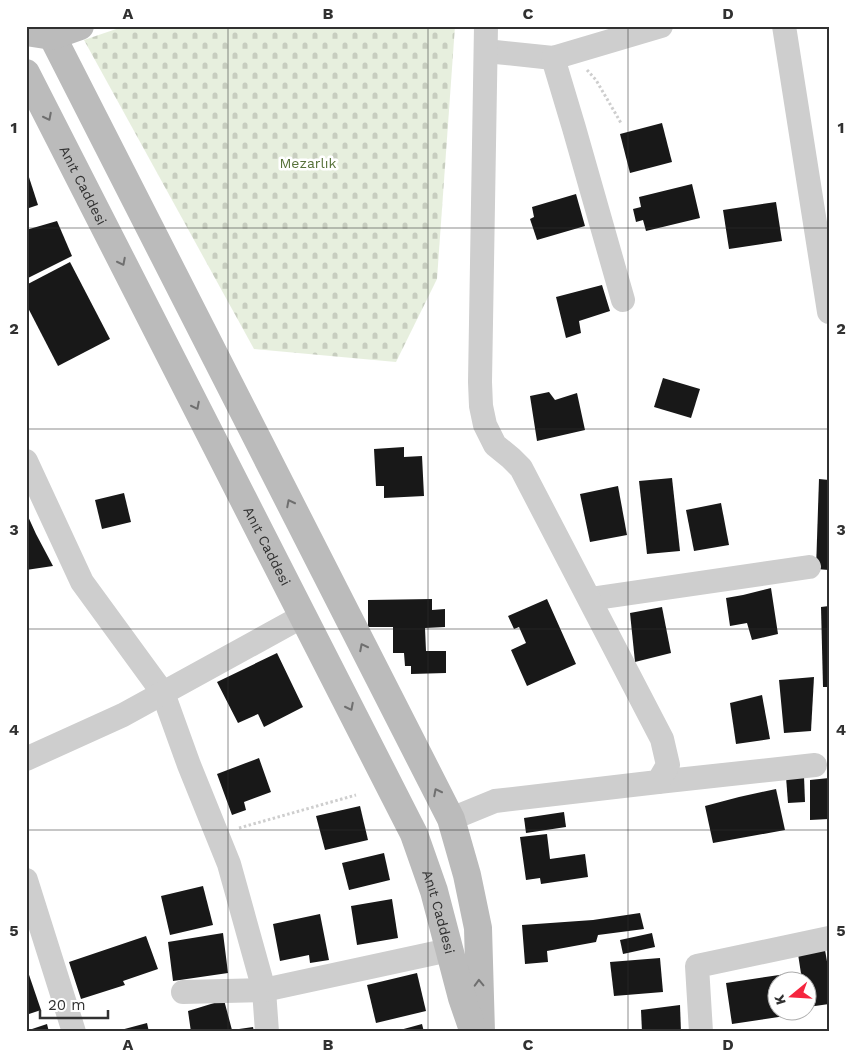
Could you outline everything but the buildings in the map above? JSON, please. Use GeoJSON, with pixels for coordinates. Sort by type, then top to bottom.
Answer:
{"type":"FeatureCollection","features":[{"type":"Feature","properties":{"kind":"main road"},"geometry":{"type":"LineString","coordinates":[[80,26],[42,31],[451,820],[468,875],[478,928],[481,1032]]}},
{"type":"Feature","properties":{"kind":"main road","name":"Anıt Caddesi"},"geometry":{"type":"LineString","coordinates":[[26,74],[414,834],[434,891],[462,998],[474,1032]]}},
{"type":"Feature","properties":{"kind":"street"},"geometry":{"type":"LineString","coordinates":[[486,26],[480,372],[481,406],[485,425],[495,445],[521,468],[662,739],[668,765],[658,782]]}},
{"type":"Feature","properties":{"kind":"street"},"geometry":{"type":"LineString","coordinates":[[486,50],[563,56],[661,26]]}},
{"type":"Feature","properties":{"kind":"street"},"geometry":{"type":"LineString","coordinates":[[784,26],[829,312]]}},
{"type":"Feature","properties":{"kind":"street"},"geometry":{"type":"LineString","coordinates":[[563,56],[577,138],[623,300]]}},
{"type":"Feature","properties":{"kind":"street"},"geometry":{"type":"LineString","coordinates":[[26,461],[82,582],[163,693],[189,765],[229,864],[264,990],[267,1032]]}},
{"type":"Feature","properties":{"kind":"street"},"geometry":{"type":"LineString","coordinates":[[590,599],[809,566]]}},
{"type":"Feature","properties":{"kind":"street"},"geometry":{"type":"LineString","coordinates":[[26,759],[123,714],[303,616]]}},
{"type":"Feature","properties":{"kind":"street"},"geometry":{"type":"LineString","coordinates":[[451,820],[495,801],[816,765]]}},
{"type":"Feature","properties":{"kind":"street"},"geometry":{"type":"LineString","coordinates":[[26,880],[74,1032]]}},
{"type":"Feature","properties":{"kind":"street"},"geometry":{"type":"LineString","coordinates":[[701,1032],[696,966],[829,938]]}},
{"type":"Feature","properties":{"kind":"street"},"geometry":{"type":"LineString","coordinates":[[183,992],[264,990],[449,950]]}},
{"type":"Feature","properties":{"kind":"path"},"geometry":{"type":"LineString","coordinates":[[563,56],[596,80],[621,123]]}},
{"type":"Feature","properties":{"kind":"path"},"geometry":{"type":"LineString","coordinates":[[217,834],[356,794]]}},
{"type":"Feature","properties":{"kind":"green space","name":"Mezarlık"},"geometry":{"type":"Polygon","coordinates":[[[125,26],[455,26],[437,279],[396,362],[254,349],[84,40],[125,26]]]}}]}
